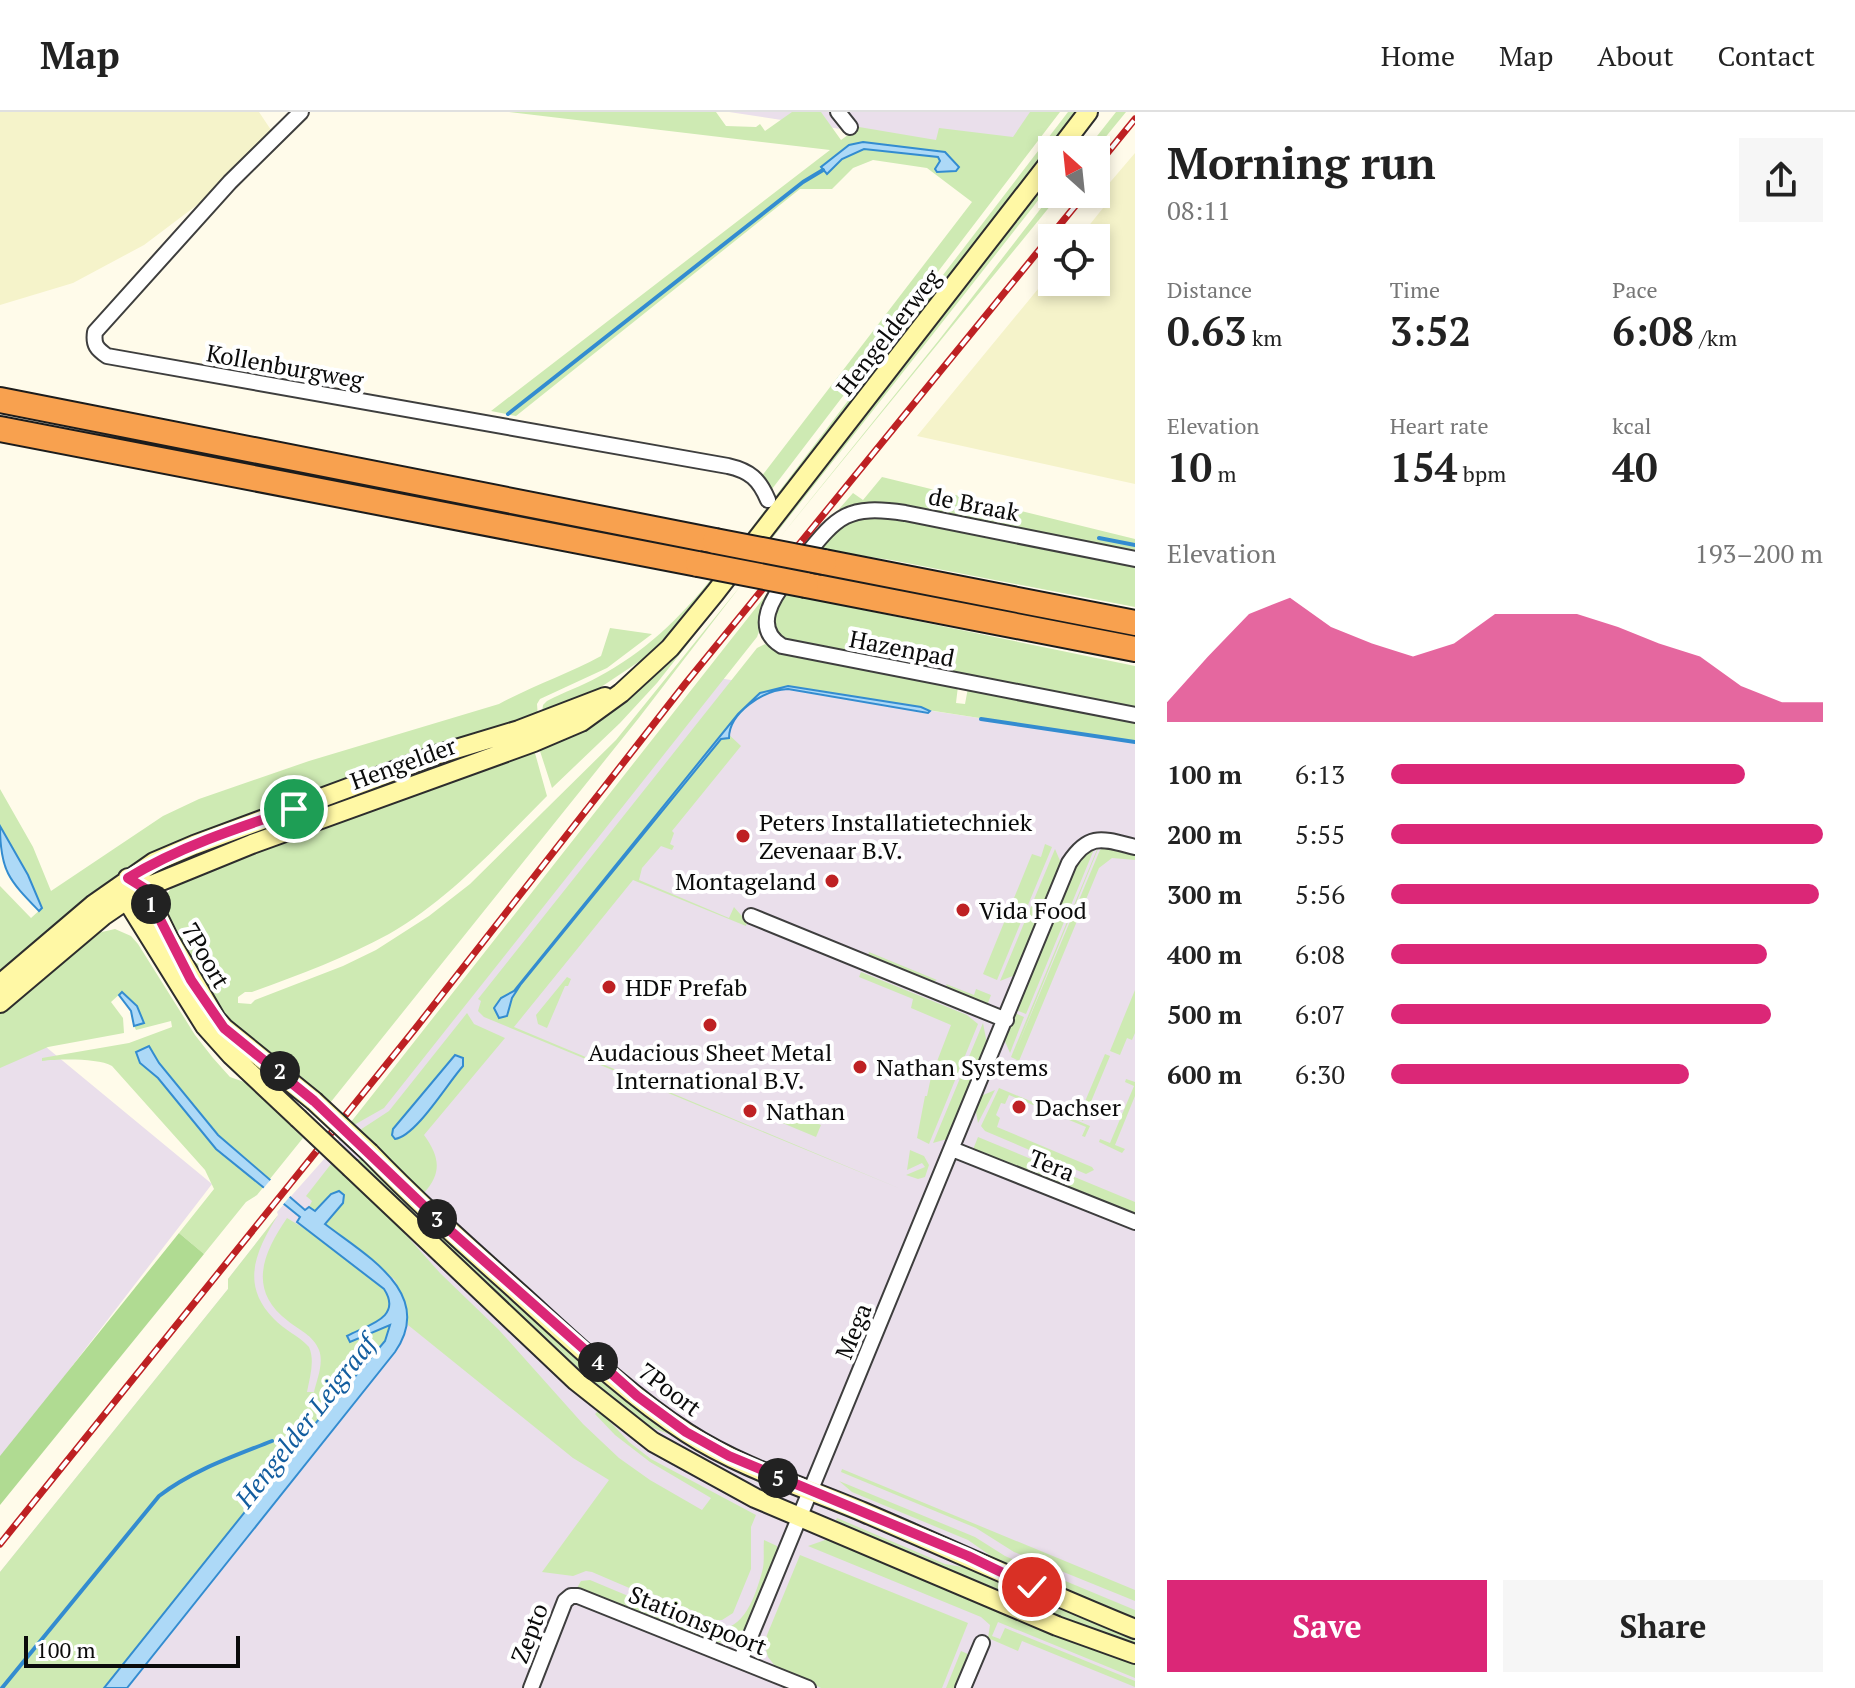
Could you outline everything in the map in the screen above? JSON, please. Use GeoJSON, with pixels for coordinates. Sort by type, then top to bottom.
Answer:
{"type":"FeatureCollection","features":[{"type":"Feature","properties":{"kind":"highway"},"geometry":{"type":"LineString","coordinates":[[0,400],[715,541],[820,553],[1135,623]]}},
{"type":"Feature","properties":{"kind":"highway"},"geometry":{"type":"LineString","coordinates":[[0,429],[1135,649]]}},
{"type":"Feature","properties":{"kind":"street","name":"Kollenburgweg"},"geometry":{"type":"LineString","coordinates":[[301,112],[230,182],[95,332],[97,349],[107,356],[737,468],[754,477],[768,500]]}},
{"type":"Feature","properties":{"kind":"street"},"geometry":{"type":"LineString","coordinates":[[838,112],[850,127]]}},
{"type":"Feature","properties":{"kind":"street"},"geometry":{"type":"LineString","coordinates":[[1070,136],[1088,112]]}},
{"type":"Feature","properties":{"kind":"street","name":"Hengelderweg"},"geometry":{"type":"LineString","coordinates":[[762,533],[1038,177]]}},
{"type":"Feature","properties":{"kind":"street","name":"de Braak"},"geometry":{"type":"LineString","coordinates":[[820,553],[841,518],[873,509],[1135,559]]}},
{"type":"Feature","properties":{"kind":"street","name":"Hengelder"},"geometry":{"type":"LineString","coordinates":[[0,984],[58,932],[136,883],[154,862],[436,755],[519,730],[621,693],[670,648],[762,533]]}},
{"type":"Feature","properties":{"kind":"street","name":"Hazenpad"},"geometry":{"type":"LineString","coordinates":[[820,553],[776,592],[767,614],[769,633],[782,646],[1135,715]]}},
{"type":"Feature","properties":{"kind":"street","name":"Mega"},"geometry":{"type":"LineString","coordinates":[[741,1659],[1069,863],[1078,848],[1092,840],[1109,840],[1135,847]]}},
{"type":"Feature","properties":{"kind":"street"},"geometry":{"type":"LineString","coordinates":[[0,1003],[56,953],[126,899],[136,883]]}},
{"type":"Feature","properties":{"kind":"street","name":"7Poort"},"geometry":{"type":"LineString","coordinates":[[136,883],[191,980],[216,1019],[230,1034],[314,1101],[446,1227],[637,1396],[712,1448],[767,1474],[1135,1629]]}},
{"type":"Feature","properties":{"kind":"street","name":"7Poort"},"geometry":{"type":"LineString","coordinates":[[126,899],[205,1026],[239,1063],[576,1381],[653,1442],[755,1498],[1057,1626],[1135,1654]]}},
{"type":"Feature","properties":{"kind":"street"},"geometry":{"type":"LineString","coordinates":[[751,916],[1006,1020]]}},
{"type":"Feature","properties":{"kind":"street","name":"Tera"},"geometry":{"type":"LineString","coordinates":[[952,1149],[1135,1222]]}},
{"type":"Feature","properties":{"kind":"street","name":"Stationspoort"},"geometry":{"type":"LineString","coordinates":[[571,1596],[578,1596],[741,1659],[808,1688]]}},
{"type":"Feature","properties":{"kind":"street","name":"Zepto"},"geometry":{"type":"LineString","coordinates":[[531,1688],[565,1601],[571,1596]]}},
{"type":"Feature","properties":{"kind":"street"},"geometry":{"type":"LineString","coordinates":[[963,1688],[982,1643]]}},
{"type":"Feature","properties":{"kind":"shaded area"},"geometry":{"type":"Polygon","coordinates":[[[0,112],[259,112],[271,130],[213,193],[144,245],[73,283],[0,305],[0,112]]]}},
{"type":"Feature","properties":{"kind":"shaded area"},"geometry":{"type":"Polygon","coordinates":[[[729,112],[1044,112],[998,153],[729,112]]]}},
{"type":"Feature","properties":{"kind":"shaded area"},"geometry":{"type":"Polygon","coordinates":[[[1135,153],[1135,484],[917,436],[1038,289],[1038,296],[1110,296],[1110,224],[1090,224],[1103,208],[1110,208],[1110,182],[1135,153]]]}},
{"type":"Feature","properties":{"kind":"shaded area"},"geometry":{"type":"Polygon","coordinates":[[[718,678],[1135,742],[1135,1688],[0,1688],[0,1572],[228,1289],[228,1279],[278,1215],[277,1212],[325,1158],[351,1122],[718,678]]]}},
{"type":"Feature","properties":{"kind":"shaded area"},"geometry":{"type":"Polygon","coordinates":[[[0,1009],[212,1184],[0,1460],[0,1009]]]}},
{"type":"Feature","properties":{"kind":"green space"},"geometry":{"type":"Polygon","coordinates":[[[509,112],[716,112],[726,126],[756,127],[760,124],[765,131],[792,112],[821,112],[841,140],[859,127],[936,140],[939,128],[1013,137],[1030,112],[1060,112],[1042,136],[1038,136],[1038,141],[772,489],[767,488],[761,477],[972,202],[927,168],[873,160],[853,168],[832,189],[800,189],[516,416],[491,411],[830,150],[509,112]]]}},
{"type":"Feature","properties":{"kind":"green space"},"geometry":{"type":"Polygon","coordinates":[[[1068,112],[1079,112],[1061,136],[1050,136],[1068,112]]]}},
{"type":"Feature","properties":{"kind":"green space"},"geometry":{"type":"Polygon","coordinates":[[[1116,112],[1126,112],[1106,136],[1097,136],[1116,112]]]}},
{"type":"Feature","properties":{"kind":"green space"},"geometry":{"type":"Polygon","coordinates":[[[1038,151],[1038,165],[919,320],[910,318],[1038,151]]]}},
{"type":"Feature","properties":{"kind":"green space"},"geometry":{"type":"Polygon","coordinates":[[[1038,190],[1038,200],[1033,207],[768,540],[1038,190]]]}},
{"type":"Feature","properties":{"kind":"green space"},"geometry":{"type":"Polygon","coordinates":[[[1041,208],[1049,208],[777,541],[1041,208]]]}},
{"type":"Feature","properties":{"kind":"green space"},"geometry":{"type":"Polygon","coordinates":[[[907,323],[911,329],[752,536],[746,535],[907,323]]]}},
{"type":"Feature","properties":{"kind":"green space"},"geometry":{"type":"Polygon","coordinates":[[[882,477],[1135,539],[1135,555],[868,505],[806,547],[853,493],[863,500],[882,477]]]}},
{"type":"Feature","properties":{"kind":"green space"},"geometry":{"type":"Polygon","coordinates":[[[873,513],[1135,563],[1135,607],[891,560],[816,549],[843,523],[873,513]]]}},
{"type":"Feature","properties":{"kind":"green space"},"geometry":{"type":"Polygon","coordinates":[[[712,578],[717,579],[649,655],[586,697],[542,712],[547,701],[598,677],[646,646],[674,621],[712,578]]]}},
{"type":"Feature","properties":{"kind":"green space"},"geometry":{"type":"Polygon","coordinates":[[[736,583],[657,683],[552,788],[538,745],[617,705],[650,680],[680,649],[736,583]]]}},
{"type":"Feature","properties":{"kind":"green space"},"geometry":{"type":"Polygon","coordinates":[[[742,584],[638,719],[330,1103],[284,1062],[242,1034],[210,1003],[163,908],[168,893],[178,882],[533,746],[547,796],[453,888],[389,934],[322,966],[245,992],[238,997],[238,1003],[251,1004],[376,950],[429,916],[470,884],[616,740],[742,584]]]}},
{"type":"Feature","properties":{"kind":"green space"},"geometry":{"type":"Polygon","coordinates":[[[770,590],[774,591],[757,637],[384,1108],[354,1125],[351,1122],[770,590]]]}},
{"type":"Feature","properties":{"kind":"green space"},"geometry":{"type":"Polygon","coordinates":[[[781,593],[1135,666],[1135,712],[781,641],[771,625],[781,593]]]}},
{"type":"Feature","properties":{"kind":"green space"},"geometry":{"type":"Polygon","coordinates":[[[610,628],[652,634],[607,668],[540,699],[537,704],[538,717],[193,840],[0,978],[0,886],[31,918],[42,908],[28,875],[0,826],[0,789],[33,847],[51,891],[163,816],[199,799],[309,761],[499,704],[576,669],[601,656],[610,628]]]}},
{"type":"Feature","properties":{"kind":"green space"},"geometry":{"type":"Polygon","coordinates":[[[765,644],[794,657],[958,686],[956,703],[965,704],[968,688],[1135,718],[1135,742],[786,688],[766,693],[751,703],[725,731],[741,746],[672,831],[672,850],[661,846],[642,868],[639,880],[729,918],[734,907],[747,922],[746,926],[633,880],[514,1027],[901,1189],[484,1017],[478,1011],[481,1001],[478,999],[757,648],[765,644]]]}},
{"type":"Feature","properties":{"kind":"green space"},"geometry":{"type":"Polygon","coordinates":[[[1045,844],[1052,847],[997,980],[983,974],[1032,854],[1041,857],[1045,844]]]}},
{"type":"Feature","properties":{"kind":"green space"},"geometry":{"type":"Polygon","coordinates":[[[1104,846],[1135,855],[1135,860],[1112,858],[1099,868],[1019,1061],[1011,1057],[1098,847],[1104,846]],[[1103,848],[1098,849],[1013,1057],[1103,848]]]}},
{"type":"Feature","properties":{"kind":"green space"},"geometry":{"type":"Polygon","coordinates":[[[1095,847],[1026,1014],[1016,1010],[1077,862],[1085,852],[1095,847]]]}},
{"type":"Feature","properties":{"kind":"green space"},"geometry":{"type":"Polygon","coordinates":[[[1055,849],[1061,863],[1015,975],[1000,981],[1055,849]]]}},
{"type":"Feature","properties":{"kind":"green space"},"geometry":{"type":"Polygon","coordinates":[[[115,929],[131,936],[138,944],[195,1035],[230,1077],[247,1083],[303,1138],[204,1254],[179,1233],[214,1189],[205,1170],[112,1066],[88,1060],[42,1061],[42,1058],[129,1043],[172,1027],[171,1021],[136,1030],[134,1026],[144,1023],[122,992],[111,1002],[123,1018],[124,1033],[48,1047],[0,1068],[0,1008],[93,934],[115,929]]]}},
{"type":"Feature","properties":{"kind":"green space"},"geometry":{"type":"Polygon","coordinates":[[[869,952],[937,980],[932,982],[868,956],[869,952]]]}},
{"type":"Feature","properties":{"kind":"green space"},"geometry":{"type":"Polygon","coordinates":[[[861,972],[967,1015],[978,1024],[929,1144],[917,1138],[925,1096],[951,1025],[911,1008],[913,999],[859,977],[861,972]]]}},
{"type":"Feature","properties":{"kind":"green space"},"geometry":{"type":"Polygon","coordinates":[[[567,977],[571,979],[547,1028],[538,1024],[536,1015],[567,977]]]}},
{"type":"Feature","properties":{"kind":"green space"},"geometry":{"type":"Polygon","coordinates":[[[946,984],[974,995],[976,989],[991,995],[988,1003],[983,1003],[948,989],[946,984]]]}},
{"type":"Feature","properties":{"kind":"green space"},"geometry":{"type":"Polygon","coordinates":[[[1135,990],[1135,1033],[1132,1040],[1127,1038],[1120,1055],[1110,1051],[1135,990]]]}},
{"type":"Feature","properties":{"kind":"green space"},"geometry":{"type":"Polygon","coordinates":[[[467,1013],[474,1024],[505,1038],[424,1135],[437,1164],[434,1178],[424,1193],[360,1130],[389,1111],[467,1013]]]}},
{"type":"Feature","properties":{"kind":"green space"},"geometry":{"type":"Polygon","coordinates":[[[1015,1013],[1024,1017],[1010,1053],[1004,1039],[1015,1013]]]}},
{"type":"Feature","properties":{"kind":"green space"},"geometry":{"type":"Polygon","coordinates":[[[983,1023],[987,1044],[947,1139],[933,1143],[983,1023]]]}},
{"type":"Feature","properties":{"kind":"green space"},"geometry":{"type":"Polygon","coordinates":[[[1105,1054],[1110,1056],[1083,1121],[1078,1118],[1105,1054]]]}},
{"type":"Feature","properties":{"kind":"green space"},"geometry":{"type":"Polygon","coordinates":[[[1126,1079],[1135,1082],[1135,1096],[1115,1145],[1125,1149],[1122,1153],[1099,1142],[1100,1139],[1110,1143],[1134,1086],[1125,1082],[1126,1079]]]}},
{"type":"Feature","properties":{"kind":"green space"},"geometry":{"type":"Polygon","coordinates":[[[999,1088],[1090,1126],[1085,1137],[1082,1136],[1086,1127],[1009,1095],[996,1115],[1000,1118],[997,1127],[1094,1170],[1086,1174],[985,1131],[981,1126],[999,1088]]]}},
{"type":"Feature","properties":{"kind":"green space"},"geometry":{"type":"Polygon","coordinates":[[[995,1090],[978,1123],[976,1112],[981,1096],[995,1090]]]}},
{"type":"Feature","properties":{"kind":"green space"},"geometry":{"type":"Polygon","coordinates":[[[773,1105],[821,1125],[816,1137],[768,1117],[773,1105]]]}},
{"type":"Feature","properties":{"kind":"green space"},"geometry":{"type":"Polygon","coordinates":[[[978,1137],[1135,1202],[1135,1219],[972,1152],[978,1137]]]}},
{"type":"Feature","properties":{"kind":"green space"},"geometry":{"type":"Polygon","coordinates":[[[910,1150],[924,1156],[929,1165],[925,1177],[918,1179],[906,1175],[925,1167],[922,1163],[907,1170],[910,1150]]]}},
{"type":"Feature","properties":{"kind":"green space"},"geometry":{"type":"Polygon","coordinates":[[[361,1157],[506,1290],[765,1480],[763,1485],[671,1435],[638,1422],[579,1373],[356,1162],[361,1157]]]}},
{"type":"Feature","properties":{"kind":"green space"},"geometry":{"type":"Polygon","coordinates":[[[331,1164],[388,1215],[440,1273],[499,1330],[583,1424],[619,1458],[702,1510],[711,1498],[650,1462],[615,1435],[595,1414],[599,1410],[629,1442],[651,1459],[756,1515],[751,1527],[751,1569],[733,1613],[722,1620],[715,1620],[592,1572],[573,1576],[542,1572],[609,1480],[573,1458],[408,1325],[404,1298],[394,1279],[325,1224],[343,1203],[337,1194],[331,1194],[314,1211],[309,1207],[312,1201],[306,1196],[331,1164]]]}},
{"type":"Feature","properties":{"kind":"green space"},"geometry":{"type":"Polygon","coordinates":[[[278,1215],[258,1254],[254,1280],[263,1306],[278,1323],[309,1347],[312,1363],[307,1392],[314,1392],[320,1366],[319,1350],[309,1337],[275,1309],[263,1284],[263,1271],[271,1244],[287,1218],[320,1238],[384,1290],[391,1301],[389,1312],[350,1342],[387,1324],[390,1325],[385,1341],[315,1424],[309,1427],[309,1432],[104,1688],[0,1688],[0,1572],[228,1289],[228,1279],[278,1215]]]}},
{"type":"Feature","properties":{"kind":"green space"},"geometry":{"type":"Polygon","coordinates":[[[179,1233],[204,1254],[0,1505],[0,1456],[179,1233]]]}},
{"type":"Feature","properties":{"kind":"green space"},"geometry":{"type":"Polygon","coordinates":[[[842,1469],[1135,1590],[1135,1601],[1014,1552],[976,1528],[841,1472],[842,1469]]]}},
{"type":"Feature","properties":{"kind":"green space"},"geometry":{"type":"Polygon","coordinates":[[[839,1481],[975,1537],[1005,1556],[1135,1610],[1135,1626],[1028,1582],[968,1540],[852,1492],[839,1481]]]}},
{"type":"Feature","properties":{"kind":"green space"},"geometry":{"type":"Polygon","coordinates":[[[837,1518],[945,1564],[979,1570],[1135,1635],[1135,1650],[1021,1607],[995,1588],[835,1522],[837,1518]]]}},
{"type":"Feature","properties":{"kind":"green space"},"geometry":{"type":"Polygon","coordinates":[[[828,1539],[1135,1658],[1135,1678],[998,1622],[992,1636],[1000,1639],[1005,1628],[1135,1681],[1135,1687],[1022,1641],[1018,1651],[988,1638],[990,1625],[981,1617],[808,1546],[828,1539]]]}},
{"type":"Feature","properties":{"kind":"green space"},"geometry":{"type":"Polygon","coordinates":[[[764,1540],[777,1546],[777,1553],[745,1628],[727,1641],[704,1640],[577,1588],[581,1581],[590,1580],[705,1628],[728,1628],[744,1615],[755,1594],[763,1568],[764,1540]]]}},
{"type":"Feature","properties":{"kind":"green space"},"geometry":{"type":"Polygon","coordinates":[[[800,1555],[968,1623],[942,1688],[821,1688],[775,1666],[765,1646],[767,1635],[800,1555]]]}},
{"type":"Feature","properties":{"kind":"green space"},"geometry":{"type":"Polygon","coordinates":[[[961,1651],[968,1654],[955,1688],[946,1688],[961,1651]]]}},
{"type":"Feature","properties":{"kind":"water"},"geometry":{"type":"Polygon","coordinates":[[[863,142],[945,152],[959,167],[956,171],[937,172],[938,157],[864,149],[842,159],[827,174],[821,167],[849,145],[863,142]]]}},
{"type":"Feature","properties":{"kind":"water"},"geometry":{"type":"Polygon","coordinates":[[[788,686],[930,711],[788,689],[778,690],[749,704],[735,720],[729,738],[721,739],[521,984],[512,998],[507,1016],[499,1018],[494,1008],[501,998],[514,991],[738,714],[760,693],[788,686]]]}},
{"type":"Feature","properties":{"kind":"water"},"geometry":{"type":"Polygon","coordinates":[[[0,826],[28,875],[42,908],[39,911],[8,874],[2,854],[0,826]]]}},
{"type":"Feature","properties":{"kind":"water"},"geometry":{"type":"Polygon","coordinates":[[[122,992],[137,1006],[144,1023],[134,1026],[131,1011],[119,995],[122,992]]]}},
{"type":"Feature","properties":{"kind":"water"},"geometry":{"type":"Polygon","coordinates":[[[149,1046],[159,1063],[218,1135],[305,1210],[309,1207],[315,1211],[331,1194],[339,1191],[344,1195],[343,1203],[325,1224],[376,1263],[401,1294],[407,1311],[405,1331],[395,1352],[127,1688],[104,1688],[308,1433],[309,1427],[315,1424],[385,1341],[390,1325],[350,1342],[347,1336],[386,1314],[389,1299],[384,1289],[297,1222],[300,1217],[216,1149],[158,1078],[140,1063],[136,1052],[149,1046]]]}},
{"type":"Feature","properties":{"kind":"water"},"geometry":{"type":"Polygon","coordinates":[[[455,1055],[463,1058],[463,1066],[422,1119],[395,1139],[393,1129],[455,1055]]]}},
{"type":"Feature","properties":{"kind":"pier"},"geometry":{"type":"Polygon","coordinates":[[[273,1177],[292,1194],[281,1207],[261,1191],[273,1177]]]}},
{"type":"Feature","properties":{"kind":"waterway"},"geometry":{"type":"LineString","coordinates":[[508,414],[803,182],[823,170]]}},
{"type":"Feature","properties":{"kind":"waterway"},"geometry":{"type":"LineString","coordinates":[[1099,538],[1135,545]]}},
{"type":"Feature","properties":{"kind":"waterway"},"geometry":{"type":"LineString","coordinates":[[981,719],[1135,742]]}},
{"type":"Feature","properties":{"kind":"waterway","name":"Hengelder Leigraaf"},"geometry":{"type":"LineString","coordinates":[[2,1688],[159,1496],[199,1471],[272,1441]]}},
{"type":"Feature","properties":{"kind":"railway"},"geometry":{"type":"LineString","coordinates":[[1110,150],[1135,119]]}},
{"type":"Feature","properties":{"kind":"railway"},"geometry":{"type":"LineString","coordinates":[[0,1544],[415,1029],[685,684],[1074,208]]}},
{"type":"Feature","properties":{"kind":"place","name":"Peters Installatietechniek Zevenaar B.V."},"geometry":{"type":"Point","coordinates":[743,836]}},
{"type":"Feature","properties":{"kind":"place","name":"Montageland"},"geometry":{"type":"Point","coordinates":[832,881]}},
{"type":"Feature","properties":{"kind":"place","name":"Vida Food"},"geometry":{"type":"Point","coordinates":[963,910]}},
{"type":"Feature","properties":{"kind":"place","name":"HDF Prefab"},"geometry":{"type":"Point","coordinates":[609,987]}},
{"type":"Feature","properties":{"kind":"place","name":"Audacious Sheet Metal International B.V."},"geometry":{"type":"Point","coordinates":[710,1025]}},
{"type":"Feature","properties":{"kind":"place","name":"Nathan Systems"},"geometry":{"type":"Point","coordinates":[860,1067]}},
{"type":"Feature","properties":{"kind":"place","name":"Dachser"},"geometry":{"type":"Point","coordinates":[1019,1107]}},
{"type":"Feature","properties":{"kind":"place","name":"Nathan"},"geometry":{"type":"Point","coordinates":[750,1111]}},
{"type":"Feature","properties":{"kind":"route"},"geometry":{"type":"LineString","coordinates":[[294,809],[194,845],[154,862],[128,878],[144,888],[191,980],[224,1028],[314,1101],[406,1191],[540,1313],[637,1396],[686,1432],[767,1474],[968,1556],[1032,1587]]}}]}
